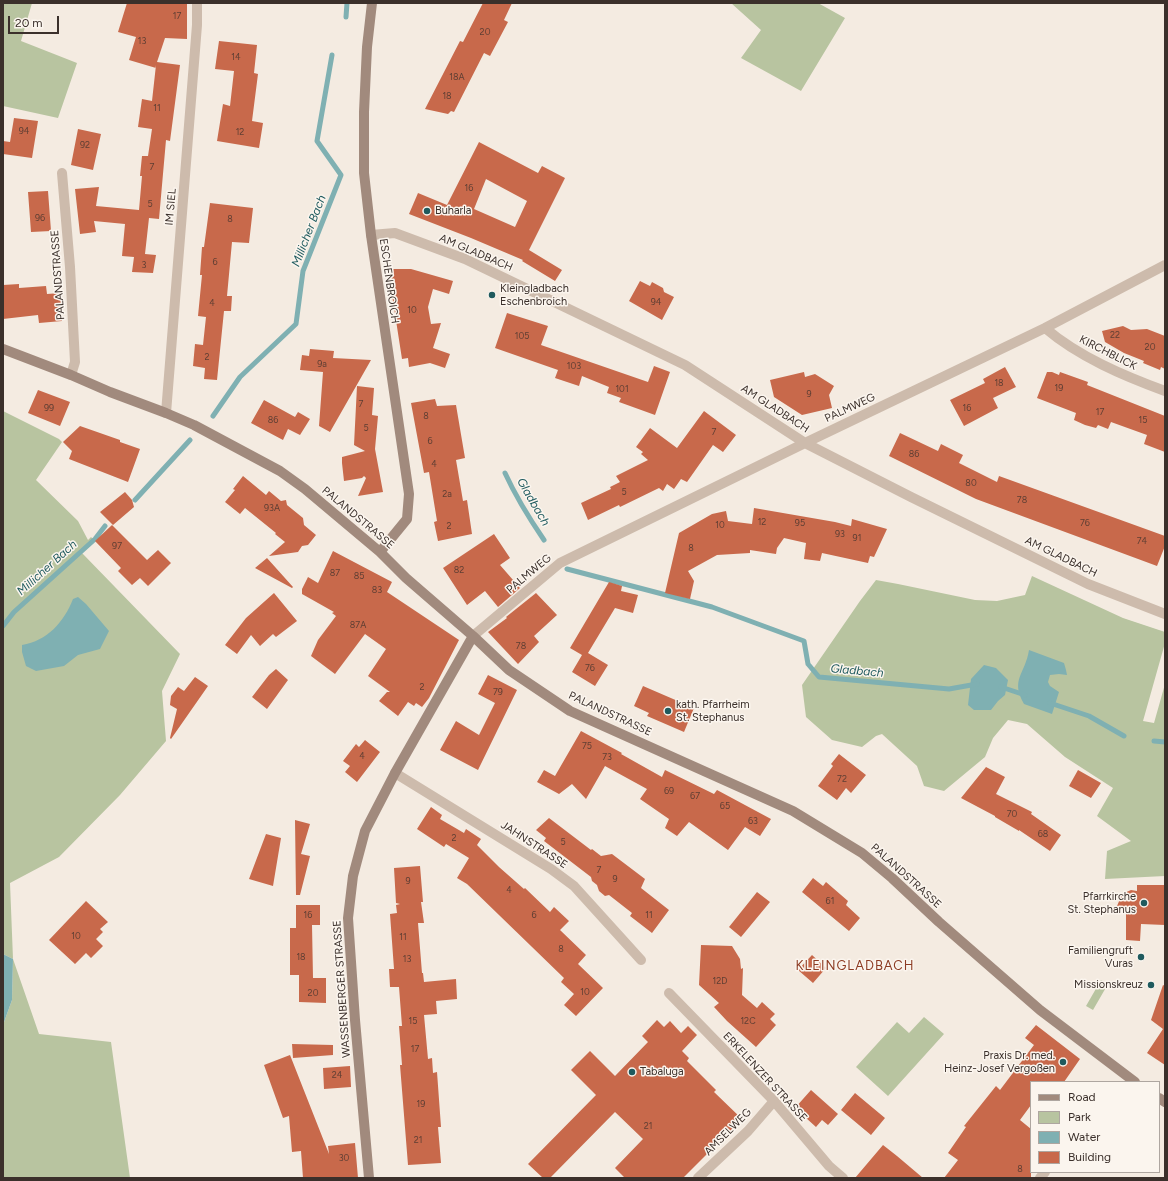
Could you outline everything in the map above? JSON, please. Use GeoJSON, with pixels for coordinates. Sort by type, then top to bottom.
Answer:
{"type":"FeatureCollection","features":[{"type":"Feature","properties":{"kind":"main road","name":"ESCHENBROICH"},"geometry":{"type":"LineString","coordinates":[[372,3],[367,46],[364,112],[364,173],[371,235],[409,494],[407,519],[380,552]]}},
{"type":"Feature","properties":{"kind":"main road","name":"PALANDSTRASSE"},"geometry":{"type":"LineString","coordinates":[[3,349],[166,413],[280,471],[306,489],[380,552],[406,578],[473,636],[509,670],[570,712],[793,811],[862,853],[1040,1010],[1129,1080]]}},
{"type":"Feature","properties":{"kind":"main road","name":"WASSENBERGER STRASSE"},"geometry":{"type":"LineString","coordinates":[[369,1178],[355,1020],[348,918],[353,876],[365,831],[395,773],[473,636]]}},
{"type":"Feature","properties":{"kind":"street","name":"IM SIEL"},"geometry":{"type":"LineString","coordinates":[[166,413],[196,33],[197,3]]}},
{"type":"Feature","properties":{"kind":"street","name":"PALANDSTRASSE"},"geometry":{"type":"LineString","coordinates":[[62,173],[70,266],[75,362],[71,375]]}},
{"type":"Feature","properties":{"kind":"street","name":"AM GLADBACH"},"geometry":{"type":"LineString","coordinates":[[371,235],[395,233],[465,259],[685,365],[805,443],[911,497],[1088,584],[1165,614]]}},
{"type":"Feature","properties":{"kind":"street","name":"PALMWEG"},"geometry":{"type":"LineString","coordinates":[[473,636],[560,563],[1045,328],[1165,265]]}},
{"type":"Feature","properties":{"kind":"street","name":"KIRCHBLICK"},"geometry":{"type":"LineString","coordinates":[[1045,328],[1060,342],[1126,377],[1165,391]]}},
{"type":"Feature","properties":{"kind":"street","name":"JAHNSTRASSE"},"geometry":{"type":"LineString","coordinates":[[395,773],[551,869],[574,886],[641,960]]}},
{"type":"Feature","properties":{"kind":"street","name":"ERKELENZER STRASSE"},"geometry":{"type":"LineString","coordinates":[[669,993],[774,1101],[829,1166],[843,1178]]}},
{"type":"Feature","properties":{"kind":"street","name":"AMSELWEG"},"geometry":{"type":"LineString","coordinates":[[698,1178],[748,1130],[774,1101]]}},
{"type":"Feature","properties":{"kind":"green space"},"geometry":{"type":"Polygon","coordinates":[[[3,3],[32,3],[21,41],[77,63],[58,118],[3,106],[3,3]]]}},
{"type":"Feature","properties":{"kind":"green space"},"geometry":{"type":"Polygon","coordinates":[[[731,3],[818,3],[845,18],[801,91],[741,58],[761,30],[731,3]]]}},
{"type":"Feature","properties":{"kind":"green space"},"geometry":{"type":"Polygon","coordinates":[[[3,411],[59,439],[62,442],[36,480],[78,521],[88,540],[91,537],[95,541],[82,553],[180,654],[162,691],[166,741],[120,795],[59,857],[10,883],[13,959],[3,954],[3,411]]]}},
{"type":"Feature","properties":{"kind":"green space"},"geometry":{"type":"Polygon","coordinates":[[[1032,576],[1123,618],[1165,632],[1165,643],[1143,721],[1154,723],[1165,684],[1165,876],[1105,879],[1107,851],[1131,841],[1097,816],[1113,788],[1065,757],[1027,724],[1008,720],[993,738],[985,757],[944,791],[924,786],[917,766],[882,734],[876,736],[862,747],[832,740],[806,717],[802,685],[876,580],[975,600],[997,601],[1025,595],[1032,576]]]}},
{"type":"Feature","properties":{"kind":"green space"},"geometry":{"type":"Polygon","coordinates":[[[13,959],[39,1034],[111,1042],[130,1178],[3,1178],[3,1025],[12,1000],[13,959]]]}},
{"type":"Feature","properties":{"kind":"green space"},"geometry":{"type":"Polygon","coordinates":[[[1101,980],[1108,984],[1093,1010],[1086,1006],[1101,980]]]}},
{"type":"Feature","properties":{"kind":"green space"},"geometry":{"type":"Polygon","coordinates":[[[924,1017],[944,1034],[888,1096],[856,1067],[897,1022],[909,1033],[924,1017]]]}},
{"type":"Feature","properties":{"kind":"water"},"geometry":{"type":"Polygon","coordinates":[[[78,597],[109,631],[100,649],[78,655],[64,666],[36,671],[26,666],[22,652],[22,645],[31,643],[47,635],[54,629],[60,623],[73,599],[78,597]]]}},
{"type":"Feature","properties":{"kind":"water"},"geometry":{"type":"Polygon","coordinates":[[[1029,650],[1064,663],[1067,675],[1050,675],[1048,682],[1050,686],[1059,692],[1052,714],[1024,704],[1020,696],[1018,683],[1029,650]]]}},
{"type":"Feature","properties":{"kind":"water"},"geometry":{"type":"Polygon","coordinates":[[[984,665],[996,668],[1008,680],[1005,695],[991,710],[974,710],[968,705],[971,679],[984,665]]]}},
{"type":"Feature","properties":{"kind":"water"},"geometry":{"type":"Polygon","coordinates":[[[3,954],[13,959],[12,1000],[3,1025],[3,954]]]}},
{"type":"Feature","properties":{"kind":"building"},"geometry":{"type":"Polygon","coordinates":[[[127,3],[187,3],[187,39],[165,38],[157,62],[180,65],[170,141],[166,140],[159,219],[149,218],[145,254],[156,255],[153,273],[132,272],[134,257],[122,256],[125,224],[94,221],[96,232],[80,234],[75,189],[99,187],[96,206],[139,210],[142,156],[148,156],[152,129],[138,127],[142,99],[152,101],[156,68],[129,60],[136,37],[118,32],[127,3]]]}},
{"type":"Feature","properties":{"kind":"building"},"geometry":{"type":"Polygon","coordinates":[[[483,3],[512,3],[504,20],[508,22],[490,56],[484,53],[454,112],[451,111],[448,114],[425,109],[460,41],[463,42],[483,3]]]}},
{"type":"Feature","properties":{"kind":"building"},"geometry":{"type":"Polygon","coordinates":[[[219,41],[257,45],[254,73],[258,74],[252,121],[263,123],[259,148],[217,141],[223,104],[230,106],[234,71],[215,69],[219,41]]]}},
{"type":"Feature","properties":{"kind":"building"},"geometry":{"type":"Polygon","coordinates":[[[14,118],[38,121],[32,158],[3,154],[3,141],[10,142],[14,118]]]}},
{"type":"Feature","properties":{"kind":"building"},"geometry":{"type":"Polygon","coordinates":[[[78,129],[101,134],[93,170],[71,165],[78,129]]]}},
{"type":"Feature","properties":{"kind":"building"},"geometry":{"type":"Polygon","coordinates":[[[479,142],[538,173],[542,166],[565,178],[529,250],[562,270],[555,281],[522,261],[523,260],[409,214],[418,193],[447,205],[479,142]],[[486,179],[474,209],[515,227],[527,201],[486,179]]]}},
{"type":"Feature","properties":{"kind":"building"},"geometry":{"type":"Polygon","coordinates":[[[48,191],[51,231],[31,232],[28,192],[48,191]]]}},
{"type":"Feature","properties":{"kind":"building"},"geometry":{"type":"Polygon","coordinates":[[[210,203],[253,208],[249,243],[232,242],[227,296],[232,296],[231,311],[224,311],[217,380],[204,379],[205,368],[193,366],[195,344],[203,345],[206,317],[198,316],[202,275],[200,275],[202,247],[204,247],[210,203]]]}},
{"type":"Feature","properties":{"kind":"building"},"geometry":{"type":"Polygon","coordinates":[[[388,269],[411,269],[453,281],[449,294],[433,289],[428,307],[431,324],[441,323],[433,348],[450,354],[445,368],[430,363],[409,367],[408,358],[402,359],[388,269]]]}},
{"type":"Feature","properties":{"kind":"building"},"geometry":{"type":"Polygon","coordinates":[[[640,281],[650,286],[652,282],[663,288],[664,292],[674,297],[662,320],[629,301],[640,281]]]}},
{"type":"Feature","properties":{"kind":"building"},"geometry":{"type":"Polygon","coordinates":[[[19,284],[19,288],[46,286],[47,294],[60,293],[62,321],[39,323],[38,315],[3,319],[3,285],[19,284]]]}},
{"type":"Feature","properties":{"kind":"building"},"geometry":{"type":"Polygon","coordinates":[[[507,313],[548,326],[541,345],[648,382],[654,366],[670,372],[655,415],[619,402],[621,398],[607,393],[609,387],[582,376],[579,386],[555,378],[558,370],[495,348],[507,313]]]}},
{"type":"Feature","properties":{"kind":"building"},"geometry":{"type":"Polygon","coordinates":[[[1123,326],[1131,330],[1147,329],[1165,336],[1165,369],[1161,367],[1160,370],[1143,363],[1144,361],[1124,353],[1105,342],[1102,331],[1123,326]]]}},
{"type":"Feature","properties":{"kind":"building"},"geometry":{"type":"Polygon","coordinates":[[[310,349],[334,351],[333,358],[371,360],[330,432],[319,426],[323,372],[300,370],[302,355],[309,356],[310,349]]]}},
{"type":"Feature","properties":{"kind":"building"},"geometry":{"type":"Polygon","coordinates":[[[1005,367],[1016,387],[993,398],[998,408],[964,426],[950,400],[985,383],[983,379],[1005,367]]]}},
{"type":"Feature","properties":{"kind":"building"},"geometry":{"type":"Polygon","coordinates":[[[804,372],[805,377],[815,374],[834,386],[829,395],[832,408],[802,415],[774,397],[770,380],[804,372]]]}},
{"type":"Feature","properties":{"kind":"building"},"geometry":{"type":"Polygon","coordinates":[[[1047,372],[1052,372],[1059,375],[1060,372],[1088,382],[1087,385],[1165,416],[1165,452],[1144,444],[1147,435],[1111,422],[1108,429],[1098,425],[1096,428],[1085,425],[1074,420],[1076,413],[1037,398],[1047,372]]]}},
{"type":"Feature","properties":{"kind":"building"},"geometry":{"type":"Polygon","coordinates":[[[357,386],[374,388],[372,415],[378,416],[375,449],[383,492],[358,496],[366,478],[364,476],[362,478],[344,481],[342,463],[342,457],[365,451],[354,445],[357,386]]]}},
{"type":"Feature","properties":{"kind":"building"},"geometry":{"type":"Polygon","coordinates":[[[38,390],[70,402],[60,426],[28,413],[38,390]]]}},
{"type":"Feature","properties":{"kind":"building"},"geometry":{"type":"Polygon","coordinates":[[[435,399],[437,406],[456,405],[465,458],[456,460],[463,501],[467,500],[472,534],[438,541],[434,522],[437,521],[429,472],[424,473],[411,403],[435,399]]]}},
{"type":"Feature","properties":{"kind":"building"},"geometry":{"type":"Polygon","coordinates":[[[264,400],[295,417],[298,412],[310,419],[300,435],[288,429],[283,440],[251,423],[264,400]]]}},
{"type":"Feature","properties":{"kind":"building"},"geometry":{"type":"Polygon","coordinates":[[[704,411],[736,435],[723,452],[713,445],[687,482],[681,479],[674,489],[667,484],[663,491],[659,488],[620,507],[619,505],[588,520],[581,503],[611,489],[610,487],[620,482],[616,476],[648,460],[641,454],[643,452],[636,447],[650,428],[677,448],[704,411]]]}},
{"type":"Feature","properties":{"kind":"building"},"geometry":{"type":"Polygon","coordinates":[[[80,426],[120,440],[120,442],[140,449],[128,482],[69,459],[72,451],[63,442],[80,426]]]}},
{"type":"Feature","properties":{"kind":"building"},"geometry":{"type":"Polygon","coordinates":[[[900,433],[938,451],[941,444],[963,455],[959,463],[997,482],[999,476],[1165,536],[1165,546],[1157,566],[976,499],[889,456],[900,433]]]}},
{"type":"Feature","properties":{"kind":"building"},"geometry":{"type":"Polygon","coordinates":[[[243,476],[266,495],[269,491],[281,501],[286,500],[287,505],[303,518],[304,525],[316,535],[308,545],[302,546],[298,552],[269,556],[285,542],[245,508],[240,514],[225,502],[235,490],[233,489],[243,476]]]}},
{"type":"Feature","properties":{"kind":"building"},"geometry":{"type":"Polygon","coordinates":[[[125,492],[132,500],[134,507],[113,525],[100,512],[125,492]]]}},
{"type":"Feature","properties":{"kind":"building"},"geometry":{"type":"Polygon","coordinates":[[[754,508],[851,526],[852,519],[887,529],[874,557],[870,556],[868,563],[822,553],[820,561],[804,559],[806,543],[784,538],[777,548],[776,554],[750,550],[750,553],[717,555],[688,571],[694,581],[690,599],[665,593],[679,533],[712,514],[726,511],[728,521],[752,524],[754,508]]]}},
{"type":"Feature","properties":{"kind":"building"},"geometry":{"type":"Polygon","coordinates":[[[112,525],[147,560],[158,550],[171,563],[148,586],[140,578],[132,585],[118,571],[121,568],[95,541],[112,525]]]}},
{"type":"Feature","properties":{"kind":"building"},"geometry":{"type":"Polygon","coordinates":[[[494,534],[510,558],[500,565],[520,588],[498,607],[485,591],[467,605],[443,568],[494,534]]]}},
{"type":"Feature","properties":{"kind":"building"},"geometry":{"type":"Polygon","coordinates":[[[333,551],[392,582],[387,592],[459,640],[429,698],[422,707],[416,703],[414,706],[408,702],[398,716],[379,701],[387,692],[390,692],[368,676],[386,649],[365,634],[335,674],[311,656],[318,640],[336,616],[332,613],[334,612],[302,594],[302,589],[308,577],[318,583],[333,551]]]}},
{"type":"Feature","properties":{"kind":"building"},"geometry":{"type":"Polygon","coordinates":[[[267,558],[293,587],[292,588],[255,568],[267,558]]]}},
{"type":"Feature","properties":{"kind":"building"},"geometry":{"type":"Polygon","coordinates":[[[609,582],[622,586],[621,591],[638,595],[633,613],[615,608],[588,653],[608,665],[595,686],[572,672],[582,655],[570,648],[609,582]]]}},
{"type":"Feature","properties":{"kind":"building"},"geometry":{"type":"Polygon","coordinates":[[[274,593],[297,621],[276,637],[273,634],[260,646],[251,635],[237,654],[225,645],[246,618],[274,593]]]}},
{"type":"Feature","properties":{"kind":"building"},"geometry":{"type":"Polygon","coordinates":[[[536,593],[557,615],[534,636],[539,642],[518,664],[488,632],[536,593]]]}},
{"type":"Feature","properties":{"kind":"building"},"geometry":{"type":"Polygon","coordinates":[[[276,669],[288,680],[267,709],[252,697],[269,675],[276,669]]]}},
{"type":"Feature","properties":{"kind":"building"},"geometry":{"type":"Polygon","coordinates":[[[488,675],[517,690],[478,770],[440,750],[456,721],[479,735],[495,703],[478,694],[488,675]]]}},
{"type":"Feature","properties":{"kind":"building"},"geometry":{"type":"Polygon","coordinates":[[[195,677],[208,686],[171,739],[177,709],[170,705],[171,696],[178,687],[184,691],[195,677]]]}},
{"type":"Feature","properties":{"kind":"building","name":"kath. Pfarrheim St. Stephanus"},"geometry":{"type":"Polygon","coordinates":[[[643,686],[694,708],[684,732],[647,716],[649,713],[634,706],[643,686]]]}},
{"type":"Feature","properties":{"kind":"building"},"geometry":{"type":"Polygon","coordinates":[[[581,731],[662,777],[665,770],[714,794],[717,790],[771,819],[760,836],[745,827],[728,850],[689,822],[677,836],[665,828],[669,819],[640,799],[647,789],[605,766],[586,799],[572,784],[559,794],[537,782],[544,770],[555,776],[581,731]]]}},
{"type":"Feature","properties":{"kind":"building"},"geometry":{"type":"Polygon","coordinates":[[[365,740],[380,752],[357,782],[345,772],[350,766],[343,761],[356,744],[359,747],[365,740]]]}},
{"type":"Feature","properties":{"kind":"building"},"geometry":{"type":"Polygon","coordinates":[[[839,754],[866,775],[851,793],[846,788],[837,800],[818,786],[833,766],[831,764],[839,754]]]}},
{"type":"Feature","properties":{"kind":"building"},"geometry":{"type":"Polygon","coordinates":[[[986,767],[1005,777],[996,794],[1032,812],[1031,814],[1061,835],[1050,851],[1019,830],[961,798],[986,767]]]}},
{"type":"Feature","properties":{"kind":"building"},"geometry":{"type":"Polygon","coordinates":[[[1078,770],[1101,783],[1091,798],[1069,786],[1078,770]]]}},
{"type":"Feature","properties":{"kind":"building"},"geometry":{"type":"Polygon","coordinates":[[[431,807],[442,815],[440,819],[464,833],[466,829],[481,839],[477,845],[499,867],[524,889],[525,888],[550,912],[554,907],[569,921],[560,930],[586,955],[578,964],[603,988],[576,1016],[564,1005],[574,994],[561,982],[564,978],[467,884],[457,878],[469,858],[446,844],[444,847],[417,829],[431,807]]]}},
{"type":"Feature","properties":{"kind":"building"},"geometry":{"type":"Polygon","coordinates":[[[549,818],[591,850],[592,849],[601,856],[612,854],[645,879],[641,888],[669,910],[652,933],[630,916],[632,913],[609,895],[605,896],[599,891],[597,885],[592,881],[591,877],[544,841],[546,838],[536,830],[549,818]]]}},
{"type":"Feature","properties":{"kind":"building"},"geometry":{"type":"Polygon","coordinates":[[[295,820],[310,824],[301,854],[310,856],[300,895],[296,895],[295,820]]]}},
{"type":"Feature","properties":{"kind":"building"},"geometry":{"type":"Polygon","coordinates":[[[266,834],[281,838],[273,886],[249,879],[266,834]]]}},
{"type":"Feature","properties":{"kind":"building"},"geometry":{"type":"Polygon","coordinates":[[[420,866],[423,902],[421,902],[424,923],[418,923],[424,982],[456,979],[457,999],[436,1001],[437,1014],[424,1015],[428,1059],[432,1058],[433,1073],[437,1072],[441,1127],[438,1127],[441,1163],[408,1165],[400,1065],[402,1065],[399,1026],[402,1026],[399,987],[390,987],[389,969],[394,969],[390,914],[397,913],[396,905],[400,904],[396,903],[394,868],[420,866]]]}},
{"type":"Feature","properties":{"kind":"building"},"geometry":{"type":"Polygon","coordinates":[[[813,878],[823,886],[826,882],[848,901],[846,905],[860,918],[849,931],[802,892],[813,878]]]}},
{"type":"Feature","properties":{"kind":"building","name":"Pfarrkirche St. Stephanus"},"geometry":{"type":"Polygon","coordinates":[[[1137,885],[1165,885],[1165,925],[1141,924],[1140,941],[1126,940],[1126,908],[1115,911],[1122,894],[1131,890],[1137,891],[1137,885]]]}},
{"type":"Feature","properties":{"kind":"building"},"geometry":{"type":"Polygon","coordinates":[[[757,892],[770,902],[741,937],[729,927],[757,892]]]}},
{"type":"Feature","properties":{"kind":"building"},"geometry":{"type":"Polygon","coordinates":[[[86,901],[108,922],[100,929],[103,932],[96,939],[103,946],[91,958],[86,953],[75,964],[49,940],[86,901]]]}},
{"type":"Feature","properties":{"kind":"building"},"geometry":{"type":"Polygon","coordinates":[[[296,905],[320,905],[320,925],[312,925],[313,978],[326,978],[326,1003],[299,1002],[299,975],[290,975],[290,928],[296,928],[296,905]]]}},
{"type":"Feature","properties":{"kind":"building"},"geometry":{"type":"Polygon","coordinates":[[[701,945],[732,946],[740,959],[741,969],[743,968],[742,995],[757,1008],[762,1002],[775,1014],[770,1019],[776,1025],[756,1047],[714,1007],[719,1003],[699,985],[701,945]]]}},
{"type":"Feature","properties":{"kind":"building"},"geometry":{"type":"Polygon","coordinates":[[[812,955],[826,968],[813,983],[798,970],[812,955]]]}},
{"type":"Feature","properties":{"kind":"building"},"geometry":{"type":"Polygon","coordinates":[[[1163,985],[1165,986],[1165,1065],[1147,1053],[1163,1029],[1151,1020],[1163,985]]]}},
{"type":"Feature","properties":{"kind":"building"},"geometry":{"type":"Polygon","coordinates":[[[657,1020],[664,1027],[670,1021],[681,1033],[688,1026],[697,1035],[682,1051],[689,1058],[687,1061],[716,1090],[714,1092],[742,1119],[683,1178],[625,1178],[615,1168],[643,1139],[615,1112],[550,1178],[543,1178],[528,1164],[596,1095],[571,1070],[590,1051],[615,1076],[648,1042],[642,1036],[657,1020]]]}},
{"type":"Feature","properties":{"kind":"building"},"geometry":{"type":"Polygon","coordinates":[[[1036,1025],[1080,1059],[1065,1081],[1030,1081],[1030,1106],[1020,1120],[1030,1128],[1031,1178],[944,1178],[958,1160],[948,1153],[966,1127],[964,1126],[996,1086],[1000,1090],[1034,1045],[1025,1038],[1036,1025]]]}},
{"type":"Feature","properties":{"kind":"building"},"geometry":{"type":"Polygon","coordinates":[[[292,1044],[333,1045],[333,1055],[293,1058],[292,1044]]]}},
{"type":"Feature","properties":{"kind":"building"},"geometry":{"type":"Polygon","coordinates":[[[290,1055],[329,1154],[328,1146],[355,1143],[358,1178],[303,1178],[301,1151],[292,1152],[289,1116],[283,1118],[264,1065],[290,1055]]]}},
{"type":"Feature","properties":{"kind":"building"},"geometry":{"type":"Polygon","coordinates":[[[350,1066],[351,1087],[324,1089],[323,1068],[350,1066]]]}},
{"type":"Feature","properties":{"kind":"building"},"geometry":{"type":"Polygon","coordinates":[[[811,1090],[838,1114],[828,1125],[822,1120],[816,1127],[795,1108],[811,1090]]]}},
{"type":"Feature","properties":{"kind":"building"},"geometry":{"type":"Polygon","coordinates":[[[855,1093],[885,1118],[871,1135],[841,1110],[855,1093]]]}},
{"type":"Feature","properties":{"kind":"building"},"geometry":{"type":"Polygon","coordinates":[[[883,1145],[897,1156],[923,1178],[855,1178],[883,1145]]]}},
{"type":"Feature","properties":{"kind":"waterway","name":"Millicher Bach"},"geometry":{"type":"LineString","coordinates":[[346,17],[347,3]]}},
{"type":"Feature","properties":{"kind":"waterway","name":"Millicher Bach"},"geometry":{"type":"LineString","coordinates":[[213,416],[240,377],[296,324],[303,271],[341,175],[317,141],[332,55]]}},
{"type":"Feature","properties":{"kind":"waterway","name":"Millicher Bach"},"geometry":{"type":"LineString","coordinates":[[135,500],[190,440]]}},
{"type":"Feature","properties":{"kind":"waterway","name":"Gladbach"},"geometry":{"type":"LineString","coordinates":[[505,473],[523,507],[544,540]]}},
{"type":"Feature","properties":{"kind":"waterway","name":"Millicher Bach"},"geometry":{"type":"LineString","coordinates":[[3,626],[14,612],[95,539],[105,526]]}},
{"type":"Feature","properties":{"kind":"waterway","name":"Gladbach"},"geometry":{"type":"LineString","coordinates":[[567,569],[712,607],[804,641],[808,664],[819,677],[949,689],[977,684]]}},
{"type":"Feature","properties":{"kind":"waterway","name":"Gladbach"},"geometry":{"type":"LineString","coordinates":[[1001,687],[1025,695]]}},
{"type":"Feature","properties":{"kind":"waterway","name":"Gladbach"},"geometry":{"type":"LineString","coordinates":[[1050,703],[1089,716],[1124,736]]}},
{"type":"Feature","properties":{"kind":"waterway","name":"Gladbach"},"geometry":{"type":"LineString","coordinates":[[1154,741],[1165,742]]}},
{"type":"Feature","properties":{"kind":"place","name":"Buharla"},"geometry":{"type":"Point","coordinates":[427,211]}},
{"type":"Feature","properties":{"kind":"place","name":"Kleingladbach Eschenbroich"},"geometry":{"type":"Point","coordinates":[492,295]}},
{"type":"Feature","properties":{"kind":"place","name":"kath. Pfarrheim St. Stephanus"},"geometry":{"type":"Point","coordinates":[668,711]}},
{"type":"Feature","properties":{"kind":"place","name":"Pfarrkirche St. Stephanus"},"geometry":{"type":"Point","coordinates":[1144,903]}},
{"type":"Feature","properties":{"kind":"place","name":"Familiengruft Vuras"},"geometry":{"type":"Point","coordinates":[1141,957]}},
{"type":"Feature","properties":{"kind":"place","name":"Missionskreuz"},"geometry":{"type":"Point","coordinates":[1151,985]}},
{"type":"Feature","properties":{"kind":"place","name":"Praxis Dr. med. Heinz-Josef Vergoßen"},"geometry":{"type":"Point","coordinates":[1063,1062]}},
{"type":"Feature","properties":{"kind":"place","name":"Tabaluga"},"geometry":{"type":"Point","coordinates":[632,1072]}},
{"type":"Feature","properties":{"kind":"district","name":"KLEINGLADBACH"},"geometry":{"type":"Point","coordinates":[855,966]}}]}
